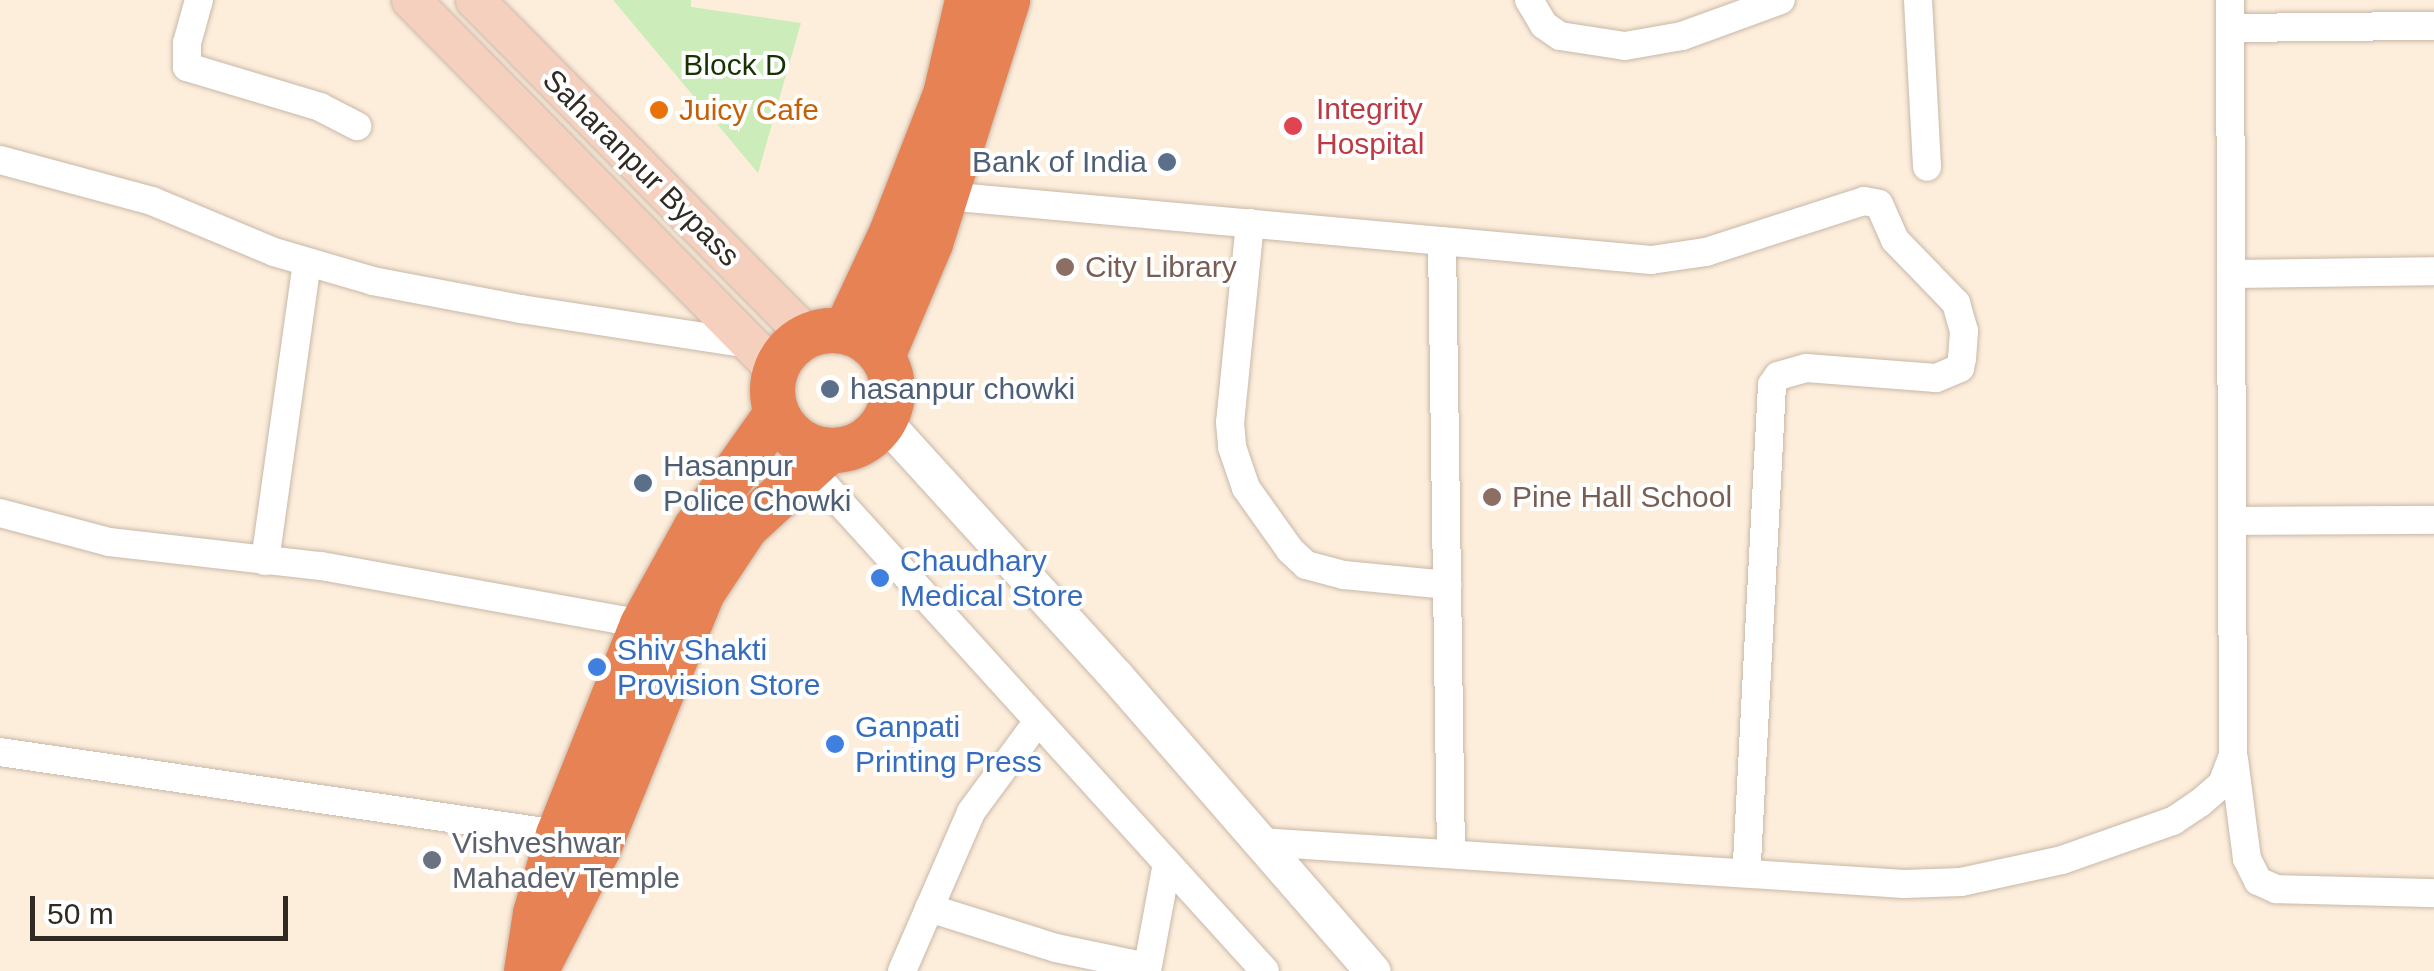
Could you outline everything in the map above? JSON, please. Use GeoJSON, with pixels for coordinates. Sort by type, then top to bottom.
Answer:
{"type":"FeatureCollection","features":[{"type":"Feature","properties":{"kind":"highway"},"geometry":{"type":"LineString","coordinates":[[845,341],[946,94],[968,0]]}},
{"type":"Feature","properties":{"kind":"highway"},"geometry":{"type":"LineString","coordinates":[[526,971],[535,913],[558,834],[642,624],[695,528],[767,375],[788,349],[845,341],[910,298],[1007,0]]}},
{"type":"Feature","properties":{"kind":"highway"},"geometry":{"type":"LineString","coordinates":[[535,971],[598,848],[702,592],[745,527],[818,459],[860,443],[884,421],[892,400],[891,377],[845,341]]}},
{"type":"Feature","properties":{"kind":"highway"},"geometry":{"type":"LineString","coordinates":[[767,375],[788,432],[818,459]]}},
{"type":"Feature","properties":{"kind":"main road"},"geometry":{"type":"LineString","coordinates":[[411,0],[767,375]]}},
{"type":"Feature","properties":{"kind":"main road","name":"Saharanpur Bypass"},"geometry":{"type":"LineString","coordinates":[[475,0],[845,341]]}},
{"type":"Feature","properties":{"kind":"street"},"geometry":{"type":"LineString","coordinates":[[199,0],[187,43],[188,67],[320,108],[358,126]]}},
{"type":"Feature","properties":{"kind":"street"},"geometry":{"type":"LineString","coordinates":[[1529,0],[1544,25],[1560,36],[1625,46],[1682,36],[1781,0]]}},
{"type":"Feature","properties":{"kind":"street"},"geometry":{"type":"LineString","coordinates":[[1918,0],[1928,167]]}},
{"type":"Feature","properties":{"kind":"street"},"geometry":{"type":"LineString","coordinates":[[2434,26],[2230,14],[2233,756],[2247,859],[2258,881],[2276,889],[2434,893]]}},
{"type":"Feature","properties":{"kind":"street"},"geometry":{"type":"LineString","coordinates":[[0,160],[152,201],[308,263],[521,309],[767,375]]}},
{"type":"Feature","properties":{"kind":"street"},"geometry":{"type":"LineString","coordinates":[[946,196],[1651,260],[1706,252],[1874,201],[1894,240],[1956,303],[1964,331],[1962,358],[1960,368],[1936,378],[1806,368],[1778,376],[1772,385],[1746,873]]}},
{"type":"Feature","properties":{"kind":"street"},"geometry":{"type":"LineString","coordinates":[[1250,223],[1230,422],[1236,465],[1246,488],[1290,550],[1306,565],[1333,574],[1448,585]]}},
{"type":"Feature","properties":{"kind":"street"},"geometry":{"type":"LineString","coordinates":[[1442,241],[1451,854]]}},
{"type":"Feature","properties":{"kind":"street"},"geometry":{"type":"LineString","coordinates":[[265,560],[308,263]]}},
{"type":"Feature","properties":{"kind":"street"},"geometry":{"type":"LineString","coordinates":[[2231,274],[2434,272]]}},
{"type":"Feature","properties":{"kind":"street"},"geometry":{"type":"LineString","coordinates":[[884,421],[1372,971]]}},
{"type":"Feature","properties":{"kind":"street"},"geometry":{"type":"LineString","coordinates":[[818,459],[1038,721],[1265,971]]}},
{"type":"Feature","properties":{"kind":"street"},"geometry":{"type":"LineString","coordinates":[[0,513],[109,542],[368,574],[642,624]]}},
{"type":"Feature","properties":{"kind":"street"},"geometry":{"type":"LineString","coordinates":[[2233,521],[2434,520]]}},
{"type":"Feature","properties":{"kind":"street"},"geometry":{"type":"LineString","coordinates":[[902,971],[972,812],[1038,721]]}},
{"type":"Feature","properties":{"kind":"street"},"geometry":{"type":"LineString","coordinates":[[0,752],[558,834]]}},
{"type":"Feature","properties":{"kind":"street"},"geometry":{"type":"LineString","coordinates":[[1260,842],[1904,884],[2008,874],[2173,820],[2222,784],[2233,756]]}},
{"type":"Feature","properties":{"kind":"street"},"geometry":{"type":"LineString","coordinates":[[929,908],[1056,948],[1147,969],[1167,863]]}},
{"type":"Feature","properties":{"kind":"green space","name":"Block D"},"geometry":{"type":"Polygon","coordinates":[[[613,0],[691,0],[691,7],[801,23],[758,173],[613,0]]]}},
{"type":"Feature","properties":{"kind":"place","name":"Juicy Cafe"},"geometry":{"type":"Point","coordinates":[659,110]}},
{"type":"Feature","properties":{"kind":"place","name":"Integrity Hospital"},"geometry":{"type":"Point","coordinates":[1293,126]}},
{"type":"Feature","properties":{"kind":"place","name":"Bank of India"},"geometry":{"type":"Point","coordinates":[1167,162]}},
{"type":"Feature","properties":{"kind":"place","name":"City Library"},"geometry":{"type":"Point","coordinates":[1065,267]}},
{"type":"Feature","properties":{"kind":"place","name":"hasanpur chowki"},"geometry":{"type":"Point","coordinates":[830,389]}},
{"type":"Feature","properties":{"kind":"place","name":"Hasanpur Police Chowki"},"geometry":{"type":"Point","coordinates":[643,483]}},
{"type":"Feature","properties":{"kind":"place","name":"Pine Hall School"},"geometry":{"type":"Point","coordinates":[1492,497]}},
{"type":"Feature","properties":{"kind":"place","name":"Chaudhary Medical Store"},"geometry":{"type":"Point","coordinates":[880,578]}},
{"type":"Feature","properties":{"kind":"place","name":"Shiv Shakti Provision Store"},"geometry":{"type":"Point","coordinates":[597,667]}},
{"type":"Feature","properties":{"kind":"place","name":"Ganpati Printing Press"},"geometry":{"type":"Point","coordinates":[835,744]}},
{"type":"Feature","properties":{"kind":"place","name":"Vishveshwar Mahadev Temple"},"geometry":{"type":"Point","coordinates":[432,860]}}]}
